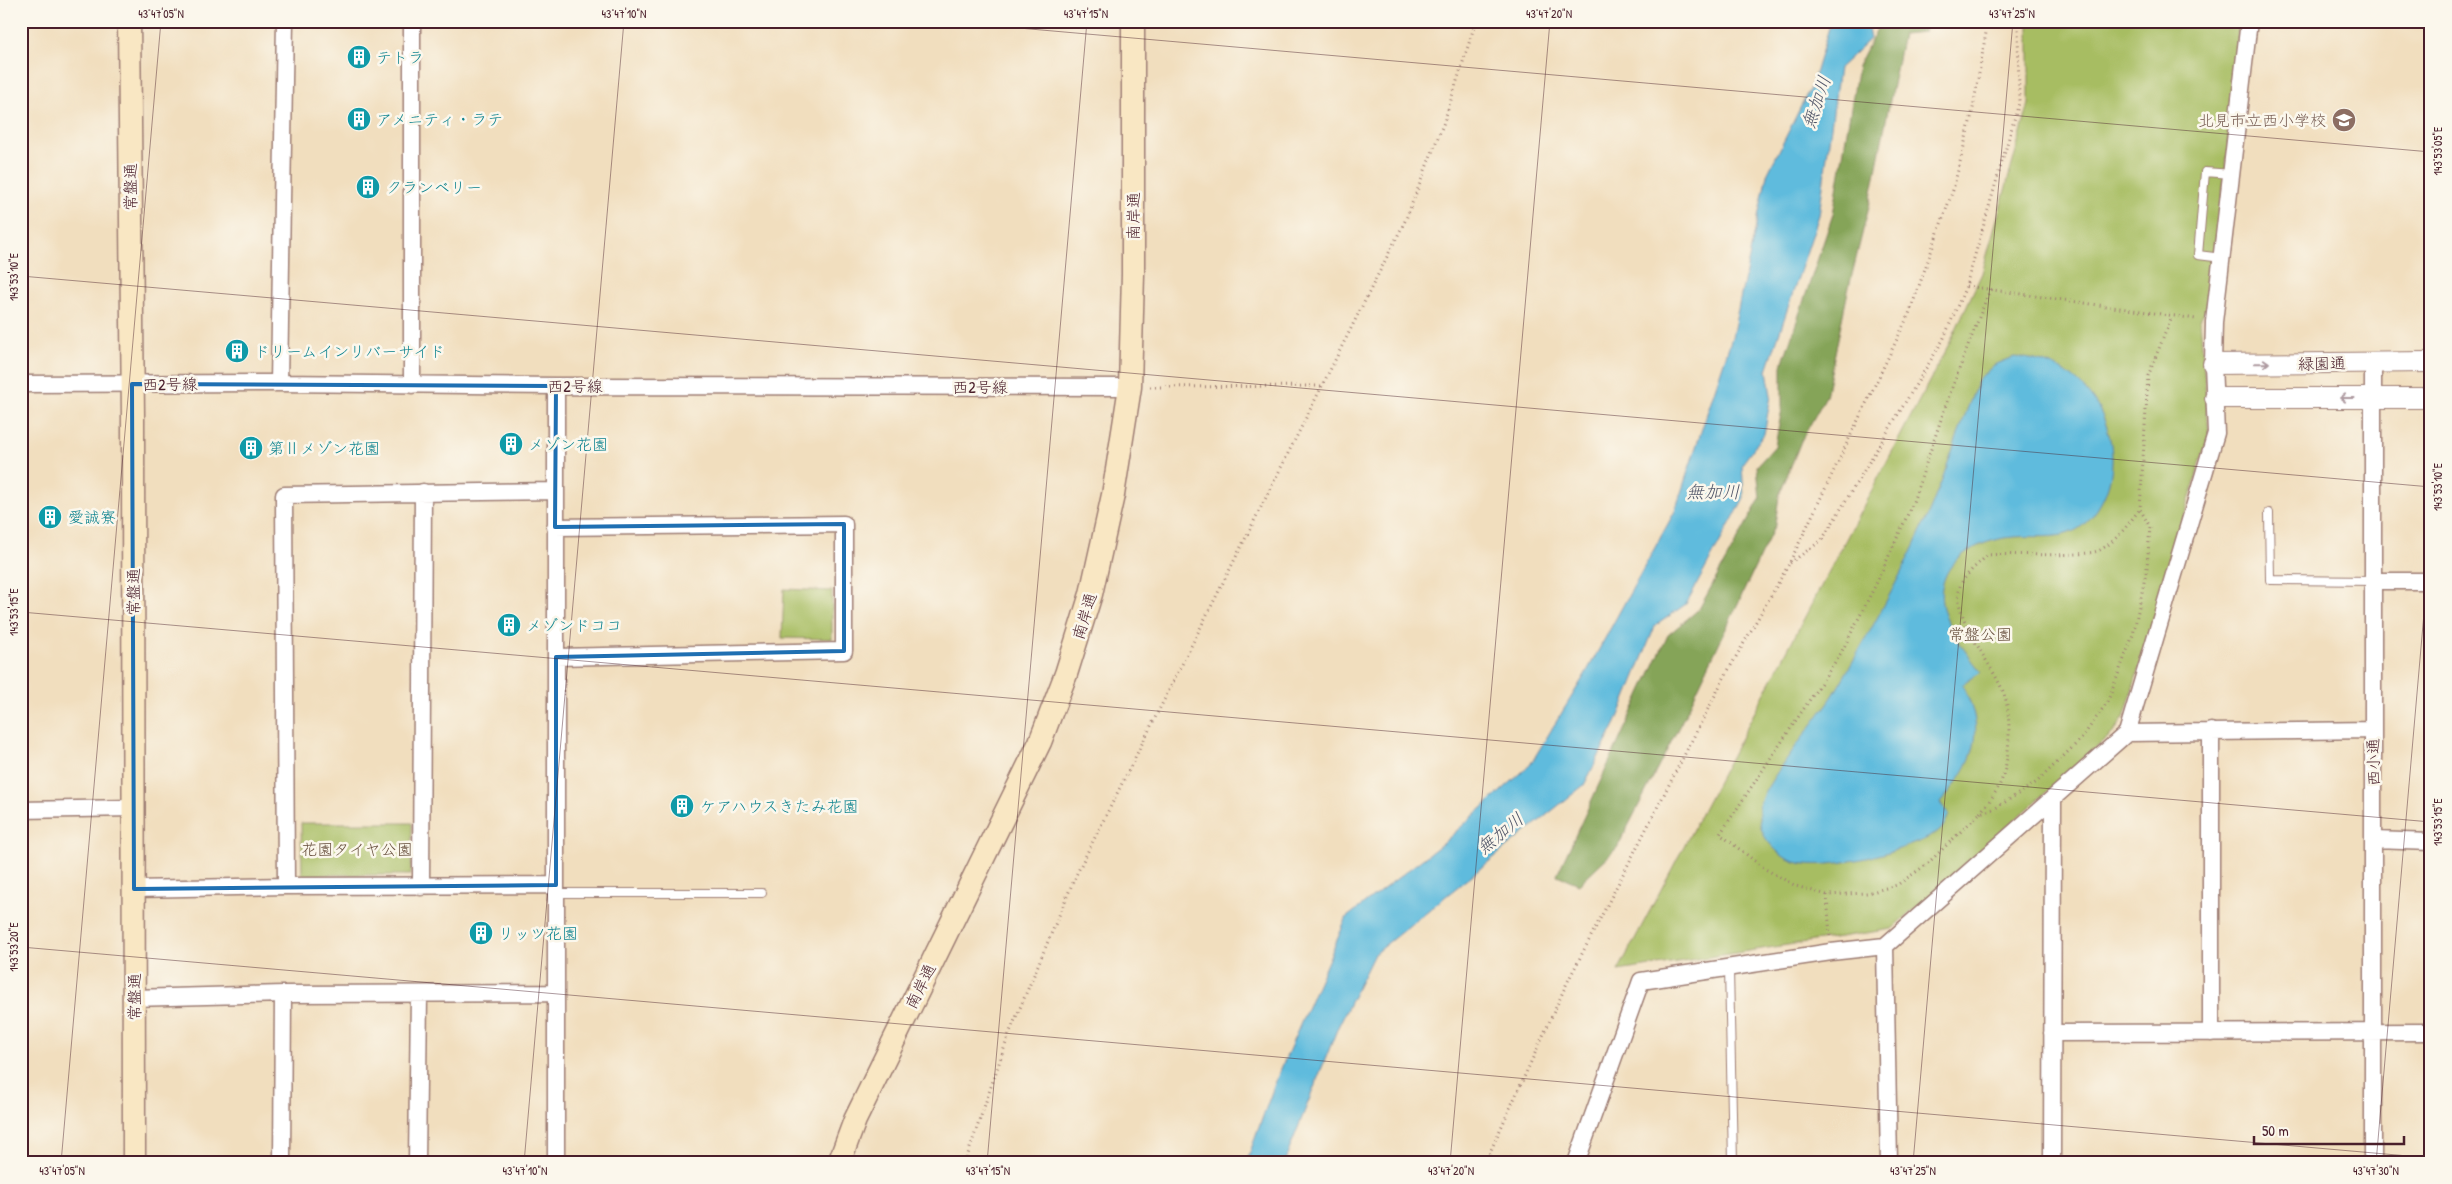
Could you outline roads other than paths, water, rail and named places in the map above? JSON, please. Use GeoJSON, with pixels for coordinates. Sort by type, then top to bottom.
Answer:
{"type":"FeatureCollection","features":[{"type":"Feature","properties":{"kind":"main road","name":"常盤通"},"geometry":{"type":"LineString","coordinates":[[129,21],[134,1163]]}},
{"type":"Feature","properties":{"kind":"main road","name":"南岸通"},"geometry":{"type":"LineString","coordinates":[[839,1163],[855,1120],[1040,742],[1066,674],[1091,594],[1112,504],[1130,387],[1133,274],[1133,21]]}},
{"type":"Feature","properties":{"kind":"street"},"geometry":{"type":"LineString","coordinates":[[279,383],[285,21]]}},
{"type":"Feature","properties":{"kind":"street"},"geometry":{"type":"LineString","coordinates":[[412,21],[412,384]]}},
{"type":"Feature","properties":{"kind":"street"},"geometry":{"type":"LineString","coordinates":[[1576,1163],[1642,982],[1831,952],[1885,946],[2127,733],[2216,433],[2213,364],[2214,322],[2223,258],[2249,21]]}},
{"type":"Feature","properties":{"kind":"street","name":"西小通"},"geometry":{"type":"LineString","coordinates":[[2373,362],[2373,1163]]}},
{"type":"Feature","properties":{"kind":"street","name":"緑園通"},"geometry":{"type":"LineString","coordinates":[[2213,364],[2431,362]]}},
{"type":"Feature","properties":{"kind":"street","name":"西2号線"},"geometry":{"type":"LineString","coordinates":[[21,384],[279,383],[556,386],[1130,387]]}},
{"type":"Feature","properties":{"kind":"street"},"geometry":{"type":"LineString","coordinates":[[556,386],[556,1163]]}},
{"type":"Feature","properties":{"kind":"street"},"geometry":{"type":"LineString","coordinates":[[2215,398],[2431,398]]}},
{"type":"Feature","properties":{"kind":"street"},"geometry":{"type":"LineString","coordinates":[[286,886],[284,495],[555,491]]}},
{"type":"Feature","properties":{"kind":"street"},"geometry":{"type":"LineString","coordinates":[[421,887],[423,492]]}},
{"type":"Feature","properties":{"kind":"street"},"geometry":{"type":"LineString","coordinates":[[555,527],[844,524],[844,651],[556,657]]}},
{"type":"Feature","properties":{"kind":"street"},"geometry":{"type":"LineString","coordinates":[[2374,581],[2431,581]]}},
{"type":"Feature","properties":{"kind":"street"},"geometry":{"type":"LineString","coordinates":[[2127,733],[2372,730]]}},
{"type":"Feature","properties":{"kind":"street"},"geometry":{"type":"LineString","coordinates":[[2211,731],[2211,1033]]}},
{"type":"Feature","properties":{"kind":"street"},"geometry":{"type":"LineString","coordinates":[[2052,1163],[2053,798]]}},
{"type":"Feature","properties":{"kind":"street"},"geometry":{"type":"LineString","coordinates":[[21,810],[133,808]]}},
{"type":"Feature","properties":{"kind":"street"},"geometry":{"type":"LineString","coordinates":[[2374,840],[2431,842]]}},
{"type":"Feature","properties":{"kind":"street"},"geometry":{"type":"LineString","coordinates":[[134,889],[286,886],[556,889]]}},
{"type":"Feature","properties":{"kind":"street"},"geometry":{"type":"LineString","coordinates":[[1885,946],[1889,1163]]}},
{"type":"Feature","properties":{"kind":"street"},"geometry":{"type":"LineString","coordinates":[[134,998],[283,994],[556,994]]}},
{"type":"Feature","properties":{"kind":"street"},"geometry":{"type":"LineString","coordinates":[[282,1163],[283,994]]}},
{"type":"Feature","properties":{"kind":"street"},"geometry":{"type":"LineString","coordinates":[[418,1163],[419,995]]}},
{"type":"Feature","properties":{"kind":"street"},"geometry":{"type":"LineString","coordinates":[[2052,1033],[2431,1032]]}},
{"type":"Feature","properties":{"kind":"lane"},"geometry":{"type":"LineString","coordinates":[[2223,258],[2198,255],[2205,172],[2232,174]]}},
{"type":"Feature","properties":{"kind":"lane"},"geometry":{"type":"LineString","coordinates":[[2269,513],[2270,580],[2374,581]]}},
{"type":"Feature","properties":{"kind":"lane"},"geometry":{"type":"LineString","coordinates":[[556,889],[762,893]]}},
{"type":"Feature","properties":{"kind":"lane"},"geometry":{"type":"LineString","coordinates":[[1729,968],[1733,1163]]}},
{"type":"Feature","properties":{"kind":"water","name":"無加川"},"geometry":{"type":"Polygon","coordinates":[[[1831,21],[1867,21],[1870,39],[1839,68],[1819,215],[1767,370],[1771,396],[1764,434],[1742,464],[1744,498],[1686,604],[1655,626],[1616,723],[1584,785],[1374,954],[1338,1027],[1284,1163],[1246,1163],[1277,1078],[1347,917],[1442,844],[1530,765],[1586,673],[1675,511],[1732,337],[1767,175],[1812,84],[1831,21]]]}},
{"type":"Feature","properties":{"kind":"water"},"geometry":{"type":"Polygon","coordinates":[[[2014,357],[2042,362],[2067,373],[2093,399],[2107,428],[2111,444],[2112,461],[2106,493],[2093,514],[2074,531],[2067,534],[2045,537],[2004,538],[1982,544],[1963,555],[1948,570],[1941,592],[1946,617],[1958,641],[1981,672],[1962,685],[1975,718],[1974,748],[1969,762],[1961,775],[1940,803],[1949,814],[1941,829],[1924,840],[1868,858],[1827,864],[1791,861],[1774,848],[1763,832],[1759,812],[1762,797],[1834,694],[1893,589],[1932,506],[1979,379],[1994,365],[2014,357]]]}},
{"type":"Feature","properties":{"kind":"place","name":"テトラ"},"geometry":{"type":"Point","coordinates":[359,57]}},
{"type":"Feature","properties":{"kind":"place","name":"アメニティ・ラテ"},"geometry":{"type":"Point","coordinates":[359,119]}},
{"type":"Feature","properties":{"kind":"place","name":"北見市立西小学校"},"geometry":{"type":"Point","coordinates":[2344,120]}},
{"type":"Feature","properties":{"kind":"place","name":"クランベリー"},"geometry":{"type":"Point","coordinates":[368,187]}},
{"type":"Feature","properties":{"kind":"place","name":"ドリームインリバーサイド"},"geometry":{"type":"Point","coordinates":[237,351]}},
{"type":"Feature","properties":{"kind":"place","name":"メゾン花園"},"geometry":{"type":"Point","coordinates":[511,444]}},
{"type":"Feature","properties":{"kind":"place","name":"第Ⅱメゾン花園"},"geometry":{"type":"Point","coordinates":[251,448]}},
{"type":"Feature","properties":{"kind":"place","name":"愛誠寮"},"geometry":{"type":"Point","coordinates":[50,517]}},
{"type":"Feature","properties":{"kind":"place","name":"メゾンドココ"},"geometry":{"type":"Point","coordinates":[509,625]}},
{"type":"Feature","properties":{"kind":"place","name":"ケアハウスきたみ花園"},"geometry":{"type":"Point","coordinates":[682,806]}},
{"type":"Feature","properties":{"kind":"place","name":"リッツ花園"},"geometry":{"type":"Point","coordinates":[481,933]}},
{"type":"Feature","properties":{"kind":"park label","name":"常盤公園"},"geometry":{"type":"Point","coordinates":[1980,634]}},
{"type":"Feature","properties":{"kind":"park label","name":"花園タイヤ公園"},"geometry":{"type":"Point","coordinates":[357,849]}}]}
